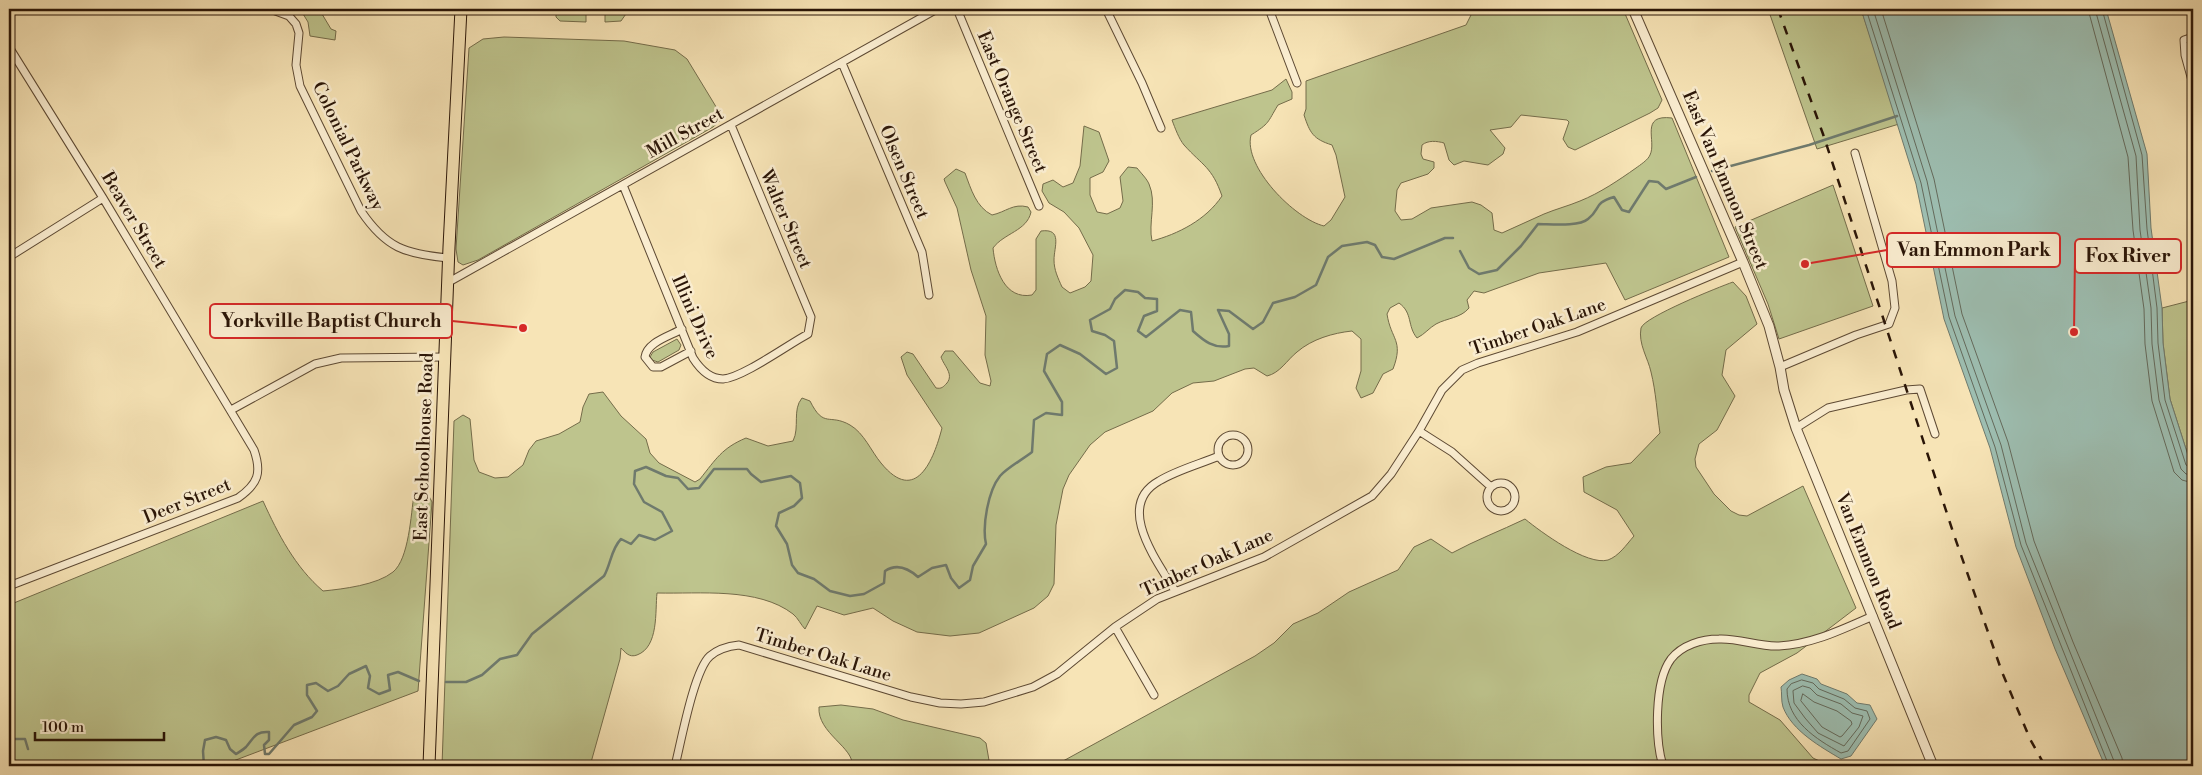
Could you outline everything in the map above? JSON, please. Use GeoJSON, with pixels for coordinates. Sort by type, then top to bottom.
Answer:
{"type":"FeatureCollection","features":[{"type":"Feature","properties":{"kind":"main road","name":"East Schoolhouse Road"},"geometry":{"type":"LineString","coordinates":[[429,766],[448,258],[461,9]]}},
{"type":"Feature","properties":{"kind":"street","name":"Colonial Parkway"},"geometry":{"type":"LineString","coordinates":[[270,9],[289,16],[296,24],[299,33],[296,65],[300,86],[361,211],[373,229],[389,242],[409,253],[448,258]]}},
{"type":"Feature","properties":{"kind":"street","name":"Mill Street"},"geometry":{"type":"LineString","coordinates":[[447,283],[937,9]]}},
{"type":"Feature","properties":{"kind":"street","name":"East Orange Street"},"geometry":{"type":"LineString","coordinates":[[957,9],[1039,206]]}},
{"type":"Feature","properties":{"kind":"street"},"geometry":{"type":"LineString","coordinates":[[1106,9],[1142,82],[1161,128]]}},
{"type":"Feature","properties":{"kind":"street"},"geometry":{"type":"LineString","coordinates":[[1269,9],[1297,83]]}},
{"type":"Feature","properties":{"kind":"street","name":"East Van Emmon Street"},"geometry":{"type":"LineString","coordinates":[[1633,9],[1743,262],[1768,326],[1780,367]]}},
{"type":"Feature","properties":{"kind":"street"},"geometry":{"type":"LineString","coordinates":[[2193,37],[2184,40],[2185,55],[2193,84]]}},
{"type":"Feature","properties":{"kind":"street","name":"Beaver Street"},"geometry":{"type":"LineString","coordinates":[[9,47],[231,410]]}},
{"type":"Feature","properties":{"kind":"street","name":"Olsen Street"},"geometry":{"type":"LineString","coordinates":[[842,63],[922,252],[929,295]]}},
{"type":"Feature","properties":{"kind":"street","name":"Walter Street"},"geometry":{"type":"LineString","coordinates":[[730,125],[811,317],[810,325]]}},
{"type":"Feature","properties":{"kind":"street"},"geometry":{"type":"LineString","coordinates":[[1780,367],[1856,335],[1889,324],[1895,308],[1892,281],[1855,153]]}},
{"type":"Feature","properties":{"kind":"street","name":"Illini Drive"},"geometry":{"type":"LineString","coordinates":[[623,184],[690,351],[704,373],[725,379],[738,375],[808,334],[810,325]]}},
{"type":"Feature","properties":{"kind":"street"},"geometry":{"type":"LineString","coordinates":[[9,257],[103,198]]}},
{"type":"Feature","properties":{"kind":"street","name":"Timber Oak Lane"},"geometry":{"type":"LineString","coordinates":[[675,766],[699,673],[710,656],[730,646],[739,645],[752,648],[911,697],[962,704],[984,702],[1033,687],[1057,674],[1116,627],[1157,599],[1264,557],[1372,496],[1383,485],[1419,431],[1442,390],[1462,370],[1478,363],[1555,341],[1743,262]]}},
{"type":"Feature","properties":{"kind":"street"},"geometry":{"type":"LineString","coordinates":[[682,329],[651,346],[646,351],[645,357],[653,367],[661,367],[690,351]]}},
{"type":"Feature","properties":{"kind":"street"},"geometry":{"type":"LineString","coordinates":[[231,410],[315,364],[341,358],[445,358]]}},
{"type":"Feature","properties":{"kind":"street","name":"Van Emmon Road"},"geometry":{"type":"LineString","coordinates":[[1780,367],[1784,390],[1796,428],[1933,766]]}},
{"type":"Feature","properties":{"kind":"street"},"geometry":{"type":"LineString","coordinates":[[1796,428],[1828,408],[1906,390],[1920,389],[1935,434]]}},
{"type":"Feature","properties":{"kind":"street","name":"Deer Street"},"geometry":{"type":"LineString","coordinates":[[9,586],[238,498],[249,490],[257,479],[259,465],[254,450],[231,410]]}},
{"type":"Feature","properties":{"kind":"street"},"geometry":{"type":"LineString","coordinates":[[1419,431],[1452,452],[1490,488]]}},
{"type":"Feature","properties":{"kind":"street"},"geometry":{"type":"LineString","coordinates":[[1227,437],[1240,437],[1247,446],[1246,458],[1237,465],[1229,465],[1219,456],[1220,443],[1227,437]]}},
{"type":"Feature","properties":{"kind":"street"},"geometry":{"type":"LineString","coordinates":[[1175,591],[1141,530],[1138,511],[1145,492],[1158,481],[1219,456]]}},
{"type":"Feature","properties":{"kind":"street"},"geometry":{"type":"LineString","coordinates":[[1498,483],[1511,487],[1515,499],[1511,507],[1499,511],[1491,507],[1487,500],[1490,488],[1498,483]]}},
{"type":"Feature","properties":{"kind":"street"},"geometry":{"type":"LineString","coordinates":[[1664,766],[1660,756],[1657,722],[1661,685],[1671,659],[1686,646],[1700,641],[1719,638],[1778,646],[1803,643],[1873,616]]}},
{"type":"Feature","properties":{"kind":"street"},"geometry":{"type":"LineString","coordinates":[[1116,627],[1154,695]]}},
{"type":"Feature","properties":{"kind":"green space"},"geometry":{"type":"Polygon","coordinates":[[[300,9],[319,9],[331,29],[336,31],[335,40],[310,36],[308,22],[300,9]]]}},
{"type":"Feature","properties":{"kind":"green space"},"geometry":{"type":"Polygon","coordinates":[[[556,9],[577,9],[577,13],[586,13],[586,22],[560,21],[556,17],[556,9]]]}},
{"type":"Feature","properties":{"kind":"green space"},"geometry":{"type":"Polygon","coordinates":[[[608,9],[629,9],[621,21],[605,22],[605,14],[608,14],[608,9]]]}},
{"type":"Feature","properties":{"kind":"green space"},"geometry":{"type":"Polygon","coordinates":[[[1474,9],[1623,9],[1662,100],[1658,108],[1650,113],[1575,150],[1568,147],[1563,139],[1569,122],[1567,120],[1521,115],[1511,127],[1490,130],[1505,148],[1503,154],[1488,165],[1464,161],[1454,165],[1449,160],[1444,143],[1433,141],[1424,143],[1421,154],[1423,159],[1434,162],[1434,168],[1428,174],[1401,183],[1397,190],[1395,211],[1401,220],[1412,219],[1431,208],[1472,202],[1481,205],[1492,213],[1494,230],[1502,233],[1544,214],[1587,198],[1623,177],[1649,157],[1652,149],[1652,124],[1662,118],[1672,118],[1729,257],[1625,300],[1606,263],[1539,273],[1484,293],[1474,291],[1467,300],[1469,308],[1466,311],[1436,324],[1417,338],[1406,311],[1399,303],[1390,308],[1387,314],[1397,346],[1393,369],[1383,374],[1373,393],[1361,398],[1356,388],[1361,371],[1361,339],[1352,331],[1316,340],[1303,347],[1280,369],[1267,376],[1254,368],[1245,369],[1214,381],[1193,383],[1172,393],[1153,411],[1105,432],[1090,445],[1069,475],[1063,489],[1056,525],[1054,584],[1048,596],[1034,608],[979,633],[950,636],[917,632],[893,621],[873,608],[844,615],[817,606],[805,629],[793,614],[779,605],[763,599],[728,594],[657,593],[656,618],[649,644],[644,651],[634,656],[621,648],[620,659],[590,766],[442,766],[454,421],[463,415],[470,419],[474,460],[479,472],[495,478],[508,477],[523,465],[529,450],[536,441],[559,434],[580,422],[583,407],[589,394],[603,392],[621,416],[646,439],[650,453],[659,463],[695,482],[700,479],[725,450],[746,438],[768,446],[793,441],[796,430],[797,408],[802,398],[810,401],[823,418],[837,420],[855,428],[881,463],[893,475],[904,480],[914,479],[922,473],[928,464],[934,453],[942,428],[907,375],[901,357],[907,352],[913,354],[936,388],[942,387],[949,380],[949,373],[941,357],[945,351],[953,351],[980,383],[990,386],[991,381],[985,355],[986,316],[971,270],[957,208],[944,179],[956,169],[965,173],[978,202],[986,212],[992,215],[1018,206],[1028,207],[1031,212],[1025,224],[993,248],[999,274],[1008,288],[1015,293],[1023,295],[1032,295],[1036,290],[1036,239],[1041,231],[1048,231],[1055,235],[1056,240],[1054,260],[1056,274],[1062,287],[1070,293],[1085,287],[1091,281],[1093,255],[1079,228],[1064,212],[1049,203],[1042,191],[1043,184],[1053,180],[1063,187],[1073,183],[1080,166],[1084,126],[1099,132],[1109,161],[1103,172],[1090,178],[1090,195],[1097,212],[1107,214],[1120,208],[1123,201],[1120,177],[1128,167],[1137,168],[1147,180],[1151,191],[1152,241],[1191,225],[1208,212],[1222,196],[1211,173],[1182,143],[1172,120],[1272,90],[1286,79],[1292,92],[1292,99],[1278,105],[1268,122],[1251,135],[1251,148],[1255,162],[1263,176],[1286,203],[1312,221],[1324,226],[1331,220],[1345,197],[1332,145],[1316,138],[1308,126],[1304,115],[1306,109],[1306,81],[1466,25],[1474,9]]]}},
{"type":"Feature","properties":{"kind":"green space"},"geometry":{"type":"Polygon","coordinates":[[[1768,9],[1861,9],[1899,124],[1817,149],[1768,9]]]}},
{"type":"Feature","properties":{"kind":"green space"},"geometry":{"type":"Polygon","coordinates":[[[504,37],[624,41],[675,50],[687,59],[718,110],[720,121],[713,127],[478,260],[463,265],[458,262],[456,249],[469,48],[483,39],[504,37]]]}},
{"type":"Feature","properties":{"kind":"green space"},"geometry":{"type":"Polygon","coordinates":[[[1833,185],[1873,306],[1779,339],[1768,304],[1735,227],[1833,185]]]}},
{"type":"Feature","properties":{"kind":"green space"},"geometry":{"type":"Polygon","coordinates":[[[1733,282],[1746,296],[1757,324],[1726,350],[1722,375],[1735,396],[1717,430],[1699,444],[1695,459],[1696,467],[1714,494],[1731,511],[1739,515],[1747,516],[1803,486],[1856,608],[1797,653],[1760,673],[1749,695],[1749,702],[1780,720],[1813,758],[1830,766],[1054,766],[1255,656],[1274,643],[1293,624],[1318,613],[1349,592],[1398,570],[1414,547],[1431,539],[1452,553],[1525,519],[1565,547],[1588,558],[1608,560],[1616,556],[1634,536],[1617,510],[1584,492],[1583,477],[1606,467],[1631,463],[1660,433],[1654,387],[1650,367],[1642,345],[1641,328],[1645,323],[1668,310],[1733,282]]]}},
{"type":"Feature","properties":{"kind":"green space"},"geometry":{"type":"Polygon","coordinates":[[[2193,300],[2193,471],[2170,399],[2163,343],[2162,308],[2193,300]]]}},
{"type":"Feature","properties":{"kind":"green space"},"geometry":{"type":"Polygon","coordinates":[[[677,339],[681,345],[679,350],[658,362],[652,360],[650,357],[653,352],[677,339]]]}},
{"type":"Feature","properties":{"kind":"green space"},"geometry":{"type":"Polygon","coordinates":[[[423,491],[432,502],[418,691],[220,766],[9,766],[9,605],[263,501],[275,526],[296,561],[323,591],[350,588],[369,583],[393,572],[398,566],[406,547],[414,494],[423,491]]]}},
{"type":"Feature","properties":{"kind":"green space"},"geometry":{"type":"Polygon","coordinates":[[[841,705],[873,709],[903,720],[980,738],[986,743],[990,766],[852,766],[848,753],[829,732],[820,716],[819,707],[841,705]]]}},
{"type":"Feature","properties":{"kind":"water"},"geometry":{"type":"Polygon","coordinates":[[[1861,9],[2106,9],[2147,154],[2151,228],[2162,308],[2163,343],[2170,399],[2193,471],[2193,766],[2105,766],[2055,649],[2016,547],[1990,448],[1944,319],[1916,184],[1861,9]]]}},
{"type":"Feature","properties":{"kind":"water"},"geometry":{"type":"Polygon","coordinates":[[[1802,674],[1817,679],[1821,684],[1847,694],[1857,703],[1870,705],[1877,719],[1851,756],[1841,759],[1825,749],[1808,738],[1787,716],[1782,705],[1781,687],[1789,680],[1802,674]]]}},
{"type":"Feature","properties":{"kind":"waterway"},"geometry":{"type":"LineString","coordinates":[[1712,171],[1809,145],[1897,116]]}},
{"type":"Feature","properties":{"kind":"waterway"},"geometry":{"type":"LineString","coordinates":[[1460,251],[1469,268],[1479,274],[1497,270],[1521,246],[1538,224],[1584,222],[1600,204],[1614,197],[1622,210],[1629,212],[1649,181],[1658,182],[1666,189],[1696,177]]}},
{"type":"Feature","properties":{"kind":"waterway"},"geometry":{"type":"LineString","coordinates":[[446,682],[466,682],[482,675],[500,659],[517,655],[532,634],[604,576],[615,547],[621,539],[631,544],[639,535],[655,540],[672,531],[662,512],[644,502],[634,484],[635,471],[646,467],[666,476],[678,478],[688,489],[699,488],[714,469],[747,469],[761,482],[791,476],[800,483],[802,498],[794,506],[779,513],[776,526],[787,544],[792,565],[798,573],[814,579],[830,591],[850,596],[864,594],[884,583],[885,571],[894,567],[910,571],[918,577],[932,568],[946,565],[951,578],[959,588],[970,580],[973,566],[986,544],[987,509],[996,482],[1007,470],[1032,452],[1034,420],[1046,413],[1062,415],[1062,402],[1044,371],[1047,354],[1060,345],[1080,354],[1106,374],[1117,368],[1114,341],[1105,335],[1092,331],[1090,320],[1110,309],[1115,299],[1125,290],[1138,292],[1145,298],[1157,299],[1157,311],[1144,316],[1138,331],[1146,337],[1180,310],[1191,312],[1193,331],[1201,338],[1214,345],[1224,347],[1229,346],[1229,334],[1218,310],[1229,311],[1253,329],[1263,322],[1273,303],[1295,297],[1316,285],[1328,257],[1342,246],[1367,242],[1375,245],[1382,257],[1394,259],[1445,238],[1453,238]]}},
{"type":"Feature","properties":{"kind":"waterway"},"geometry":{"type":"LineString","coordinates":[[204,766],[203,751],[205,740],[216,737],[226,740],[230,749],[236,754],[246,747],[258,734],[269,732],[269,740],[264,745],[265,754],[269,754],[294,725],[312,717],[317,711],[307,695],[307,685],[316,683],[328,691],[338,686],[349,674],[366,666],[370,676],[368,688],[379,694],[390,690],[388,675],[398,672],[419,681]]}},
{"type":"Feature","properties":{"kind":"waterway"},"geometry":{"type":"LineString","coordinates":[[9,739],[25,739],[28,749]]}},
{"type":"Feature","properties":{"kind":"railway"},"geometry":{"type":"LineString","coordinates":[[1778,9],[1823,134],[1954,535],[2002,672],[2030,739],[2045,766]]}},
{"type":"Feature","properties":{"kind":"place","name":"Van Emmon Park"},"geometry":{"type":"Point","coordinates":[1805,264]}},
{"type":"Feature","properties":{"kind":"place","name":"Yorkville Baptist Church"},"geometry":{"type":"Point","coordinates":[523,328]}},
{"type":"Feature","properties":{"kind":"place","name":"Fox River"},"geometry":{"type":"Point","coordinates":[2074,332]}}]}
